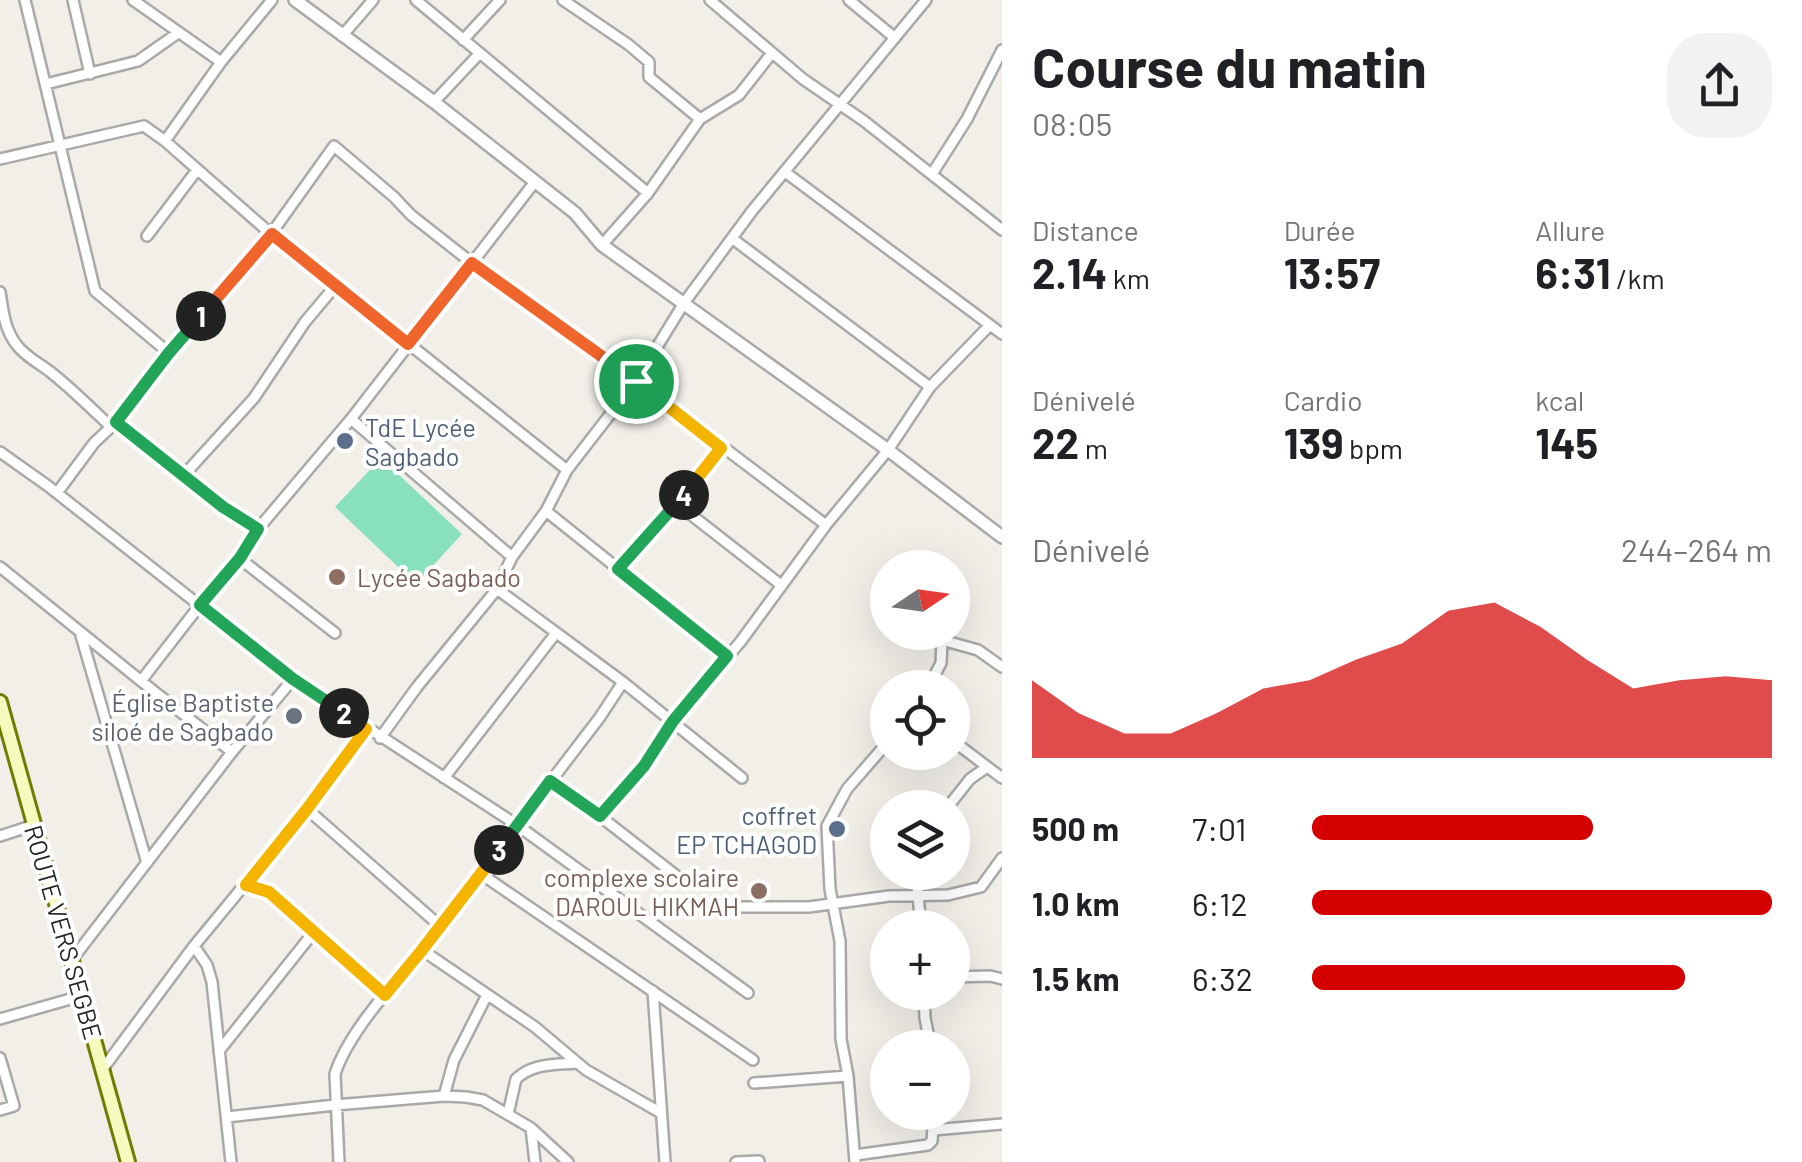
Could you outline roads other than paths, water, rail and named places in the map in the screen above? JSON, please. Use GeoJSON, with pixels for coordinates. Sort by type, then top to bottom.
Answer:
{"type":"FeatureCollection","features":[{"type":"Feature","properties":{"kind":"main road","name":"ROUTE VERS SEGBE"},"geometry":{"type":"LineString","coordinates":[[0,702],[5,736],[34,825],[128,1162]]}},
{"type":"Feature","properties":{"kind":"street"},"geometry":{"type":"LineString","coordinates":[[25,0],[95,290],[168,354]]}},
{"type":"Feature","properties":{"kind":"street"},"geometry":{"type":"LineString","coordinates":[[73,0],[90,74]]}},
{"type":"Feature","properties":{"kind":"street"},"geometry":{"type":"LineString","coordinates":[[133,0],[221,62]]}},
{"type":"Feature","properties":{"kind":"street"},"geometry":{"type":"LineString","coordinates":[[165,140],[272,0]]}},
{"type":"Feature","properties":{"kind":"street"},"geometry":{"type":"LineString","coordinates":[[295,0],[575,213],[602,245],[888,450],[1002,537]]}},
{"type":"Feature","properties":{"kind":"street"},"geometry":{"type":"LineString","coordinates":[[342,36],[372,0]]}},
{"type":"Feature","properties":{"kind":"street"},"geometry":{"type":"LineString","coordinates":[[416,0],[648,193]]}},
{"type":"Feature","properties":{"kind":"street"},"geometry":{"type":"LineString","coordinates":[[463,40],[500,0]]}},
{"type":"Feature","properties":{"kind":"street"},"geometry":{"type":"LineString","coordinates":[[563,0],[630,45],[649,62],[649,77],[700,119]]}},
{"type":"Feature","properties":{"kind":"street"},"geometry":{"type":"LineString","coordinates":[[710,0],[772,53],[1002,230]]}},
{"type":"Feature","properties":{"kind":"street"},"geometry":{"type":"LineString","coordinates":[[849,0],[895,38]]}},
{"type":"Feature","properties":{"kind":"street"},"geometry":{"type":"LineString","coordinates":[[380,738],[497,590],[512,557],[546,511],[566,470],[636,381],[684,303],[762,197],[926,0]]}},
{"type":"Feature","properties":{"kind":"street"},"geometry":{"type":"LineString","coordinates":[[46,84],[138,60],[178,33]]}},
{"type":"Feature","properties":{"kind":"street"},"geometry":{"type":"LineString","coordinates":[[932,174],[967,119],[1002,50]]}},
{"type":"Feature","properties":{"kind":"street"},"geometry":{"type":"LineString","coordinates":[[602,245],[648,193],[700,119],[738,95],[772,53]]}},
{"type":"Feature","properties":{"kind":"street"},"geometry":{"type":"LineString","coordinates":[[434,102],[479,54]]}},
{"type":"Feature","properties":{"kind":"street"},"geometry":{"type":"LineString","coordinates":[[0,159],[144,126],[566,470]]}},
{"type":"Feature","properties":{"kind":"street"},"geometry":{"type":"LineString","coordinates":[[57,493],[94,443],[272,234],[334,146],[472,263],[636,381],[826,526]]}},
{"type":"Feature","properties":{"kind":"street"},"geometry":{"type":"LineString","coordinates":[[146,236],[197,170]]}},
{"type":"Feature","properties":{"kind":"street"},"geometry":{"type":"LineString","coordinates":[[785,172],[1002,334]]}},
{"type":"Feature","properties":{"kind":"street"},"geometry":{"type":"LineString","coordinates":[[141,681],[534,182]]}},
{"type":"Feature","properties":{"kind":"street"},"geometry":{"type":"LineString","coordinates":[[733,238],[930,387]]}},
{"type":"Feature","properties":{"kind":"street"},"geometry":{"type":"LineString","coordinates":[[184,475],[254,398],[305,322],[336,285]]}},
{"type":"Feature","properties":{"kind":"street"},"geometry":{"type":"LineString","coordinates":[[0,292],[4,322],[24,353],[223,507],[258,529]]}},
{"type":"Feature","properties":{"kind":"street"},"geometry":{"type":"LineString","coordinates":[[600,816],[742,640],[888,450],[930,387],[990,325]]}},
{"type":"Feature","properties":{"kind":"street"},"geometry":{"type":"LineString","coordinates":[[351,418],[512,557]]}},
{"type":"Feature","properties":{"kind":"street"},"geometry":{"type":"LineString","coordinates":[[618,569],[721,448]]}},
{"type":"Feature","properties":{"kind":"street"},"geometry":{"type":"LineString","coordinates":[[0,452],[293,679],[517,825],[748,993]]}},
{"type":"Feature","properties":{"kind":"street"},"geometry":{"type":"LineString","coordinates":[[676,503],[781,585]]}},
{"type":"Feature","properties":{"kind":"street"},"geometry":{"type":"LineString","coordinates":[[546,511],[727,656]]}},
{"type":"Feature","properties":{"kind":"street"},"geometry":{"type":"LineString","coordinates":[[240,558],[335,634]]}},
{"type":"Feature","properties":{"kind":"street"},"geometry":{"type":"LineString","coordinates":[[0,567],[232,752]]}},
{"type":"Feature","properties":{"kind":"street"},"geometry":{"type":"LineString","coordinates":[[497,590],[624,682],[742,778]]}},
{"type":"Feature","properties":{"kind":"street"},"geometry":{"type":"LineString","coordinates":[[80,632],[147,863]]}},
{"type":"Feature","properties":{"kind":"street"},"geometry":{"type":"LineString","coordinates":[[444,778],[556,632]]}},
{"type":"Feature","properties":{"kind":"street"},"geometry":{"type":"LineString","coordinates":[[970,647],[1002,667]]}},
{"type":"Feature","properties":{"kind":"street"},"geometry":{"type":"LineString","coordinates":[[71,961],[293,679]]}},
{"type":"Feature","properties":{"kind":"street"},"geometry":{"type":"LineString","coordinates":[[339,1162],[335,1074],[339,1062],[385,995],[624,682]]}},
{"type":"Feature","properties":{"kind":"street"},"geometry":{"type":"LineString","coordinates":[[102,1070],[194,946],[307,809],[366,729]]}},
{"type":"Feature","properties":{"kind":"street"},"geometry":{"type":"LineString","coordinates":[[970,754],[1002,778]]}},
{"type":"Feature","properties":{"kind":"street"},"geometry":{"type":"LineString","coordinates":[[870,763],[828,821],[827,834],[832,905],[840,942],[841,1039],[855,1158],[923,1146],[932,1141],[933,1130]]}},
{"type":"Feature","properties":{"kind":"street"},"geometry":{"type":"LineString","coordinates":[[961,790],[986,767]]}},
{"type":"Feature","properties":{"kind":"street"},"geometry":{"type":"LineString","coordinates":[[550,781],[678,878]]}},
{"type":"Feature","properties":{"kind":"street"},"geometry":{"type":"LineString","coordinates":[[307,809],[440,926]]}},
{"type":"Feature","properties":{"kind":"street"},"geometry":{"type":"LineString","coordinates":[[0,836],[34,825]]}},
{"type":"Feature","properties":{"kind":"street"},"geometry":{"type":"LineString","coordinates":[[742,907],[786,908],[889,896],[948,895],[981,888],[1002,858]]}},
{"type":"Feature","properties":{"kind":"street"},"geometry":{"type":"LineString","coordinates":[[481,874],[752,1060]]}},
{"type":"Feature","properties":{"kind":"street"},"geometry":{"type":"LineString","coordinates":[[246,885],[264,889],[385,995]]}},
{"type":"Feature","properties":{"kind":"street"},"geometry":{"type":"LineString","coordinates":[[918,890],[920,910]]}},
{"type":"Feature","properties":{"kind":"street"},"geometry":{"type":"LineString","coordinates":[[219,1052],[314,933]]}},
{"type":"Feature","properties":{"kind":"street"},"geometry":{"type":"LineString","coordinates":[[194,946],[207,965],[212,982],[230,1162]]}},
{"type":"Feature","properties":{"kind":"street"},"geometry":{"type":"LineString","coordinates":[[422,950],[535,1028],[576,1063],[662,1114]]}},
{"type":"Feature","properties":{"kind":"street"},"geometry":{"type":"LineString","coordinates":[[970,977],[1002,979]]}},
{"type":"Feature","properties":{"kind":"street"},"geometry":{"type":"LineString","coordinates":[[653,992],[665,1162]]}},
{"type":"Feature","properties":{"kind":"street"},"geometry":{"type":"LineString","coordinates":[[444,1096],[454,1060],[486,995]]}},
{"type":"Feature","properties":{"kind":"street"},"geometry":{"type":"LineString","coordinates":[[0,1019],[81,996]]}},
{"type":"Feature","properties":{"kind":"street"},"geometry":{"type":"LineString","coordinates":[[0,1058],[14,1106],[0,1110]]}},
{"type":"Feature","properties":{"kind":"street"},"geometry":{"type":"LineString","coordinates":[[508,1114],[520,1074],[540,1066],[576,1063]]}},
{"type":"Feature","properties":{"kind":"street"},"geometry":{"type":"LineString","coordinates":[[754,1084],[848,1076]]}},
{"type":"Feature","properties":{"kind":"street"},"geometry":{"type":"LineString","coordinates":[[227,1118],[444,1096],[483,1100],[531,1128],[568,1162]]}},
{"type":"Feature","properties":{"kind":"street"},"geometry":{"type":"LineString","coordinates":[[970,1127],[1002,1124]]}},
{"type":"Feature","properties":{"kind":"street"},"geometry":{"type":"LineString","coordinates":[[531,1128],[535,1162]]}},
{"type":"Feature","properties":{"kind":"street"},"geometry":{"type":"LineString","coordinates":[[736,1162],[759,1161]]}},
{"type":"Feature","properties":{"kind":"place","name":"TdE Lycée Sagbado"},"geometry":{"type":"Point","coordinates":[345,441]}},
{"type":"Feature","properties":{"kind":"place","name":"Lycée Sagbado"},"geometry":{"type":"Point","coordinates":[337,577]}},
{"type":"Feature","properties":{"kind":"place","name":"Église Baptiste siloé de Sagbado"},"geometry":{"type":"Point","coordinates":[294,716]}},
{"type":"Feature","properties":{"kind":"place","name":"coffret EP TCHAGOD"},"geometry":{"type":"Point","coordinates":[837,829]}},
{"type":"Feature","properties":{"kind":"place","name":"complexe scolaire DAROUL HIKMAH"},"geometry":{"type":"Point","coordinates":[759,891]}}]}
